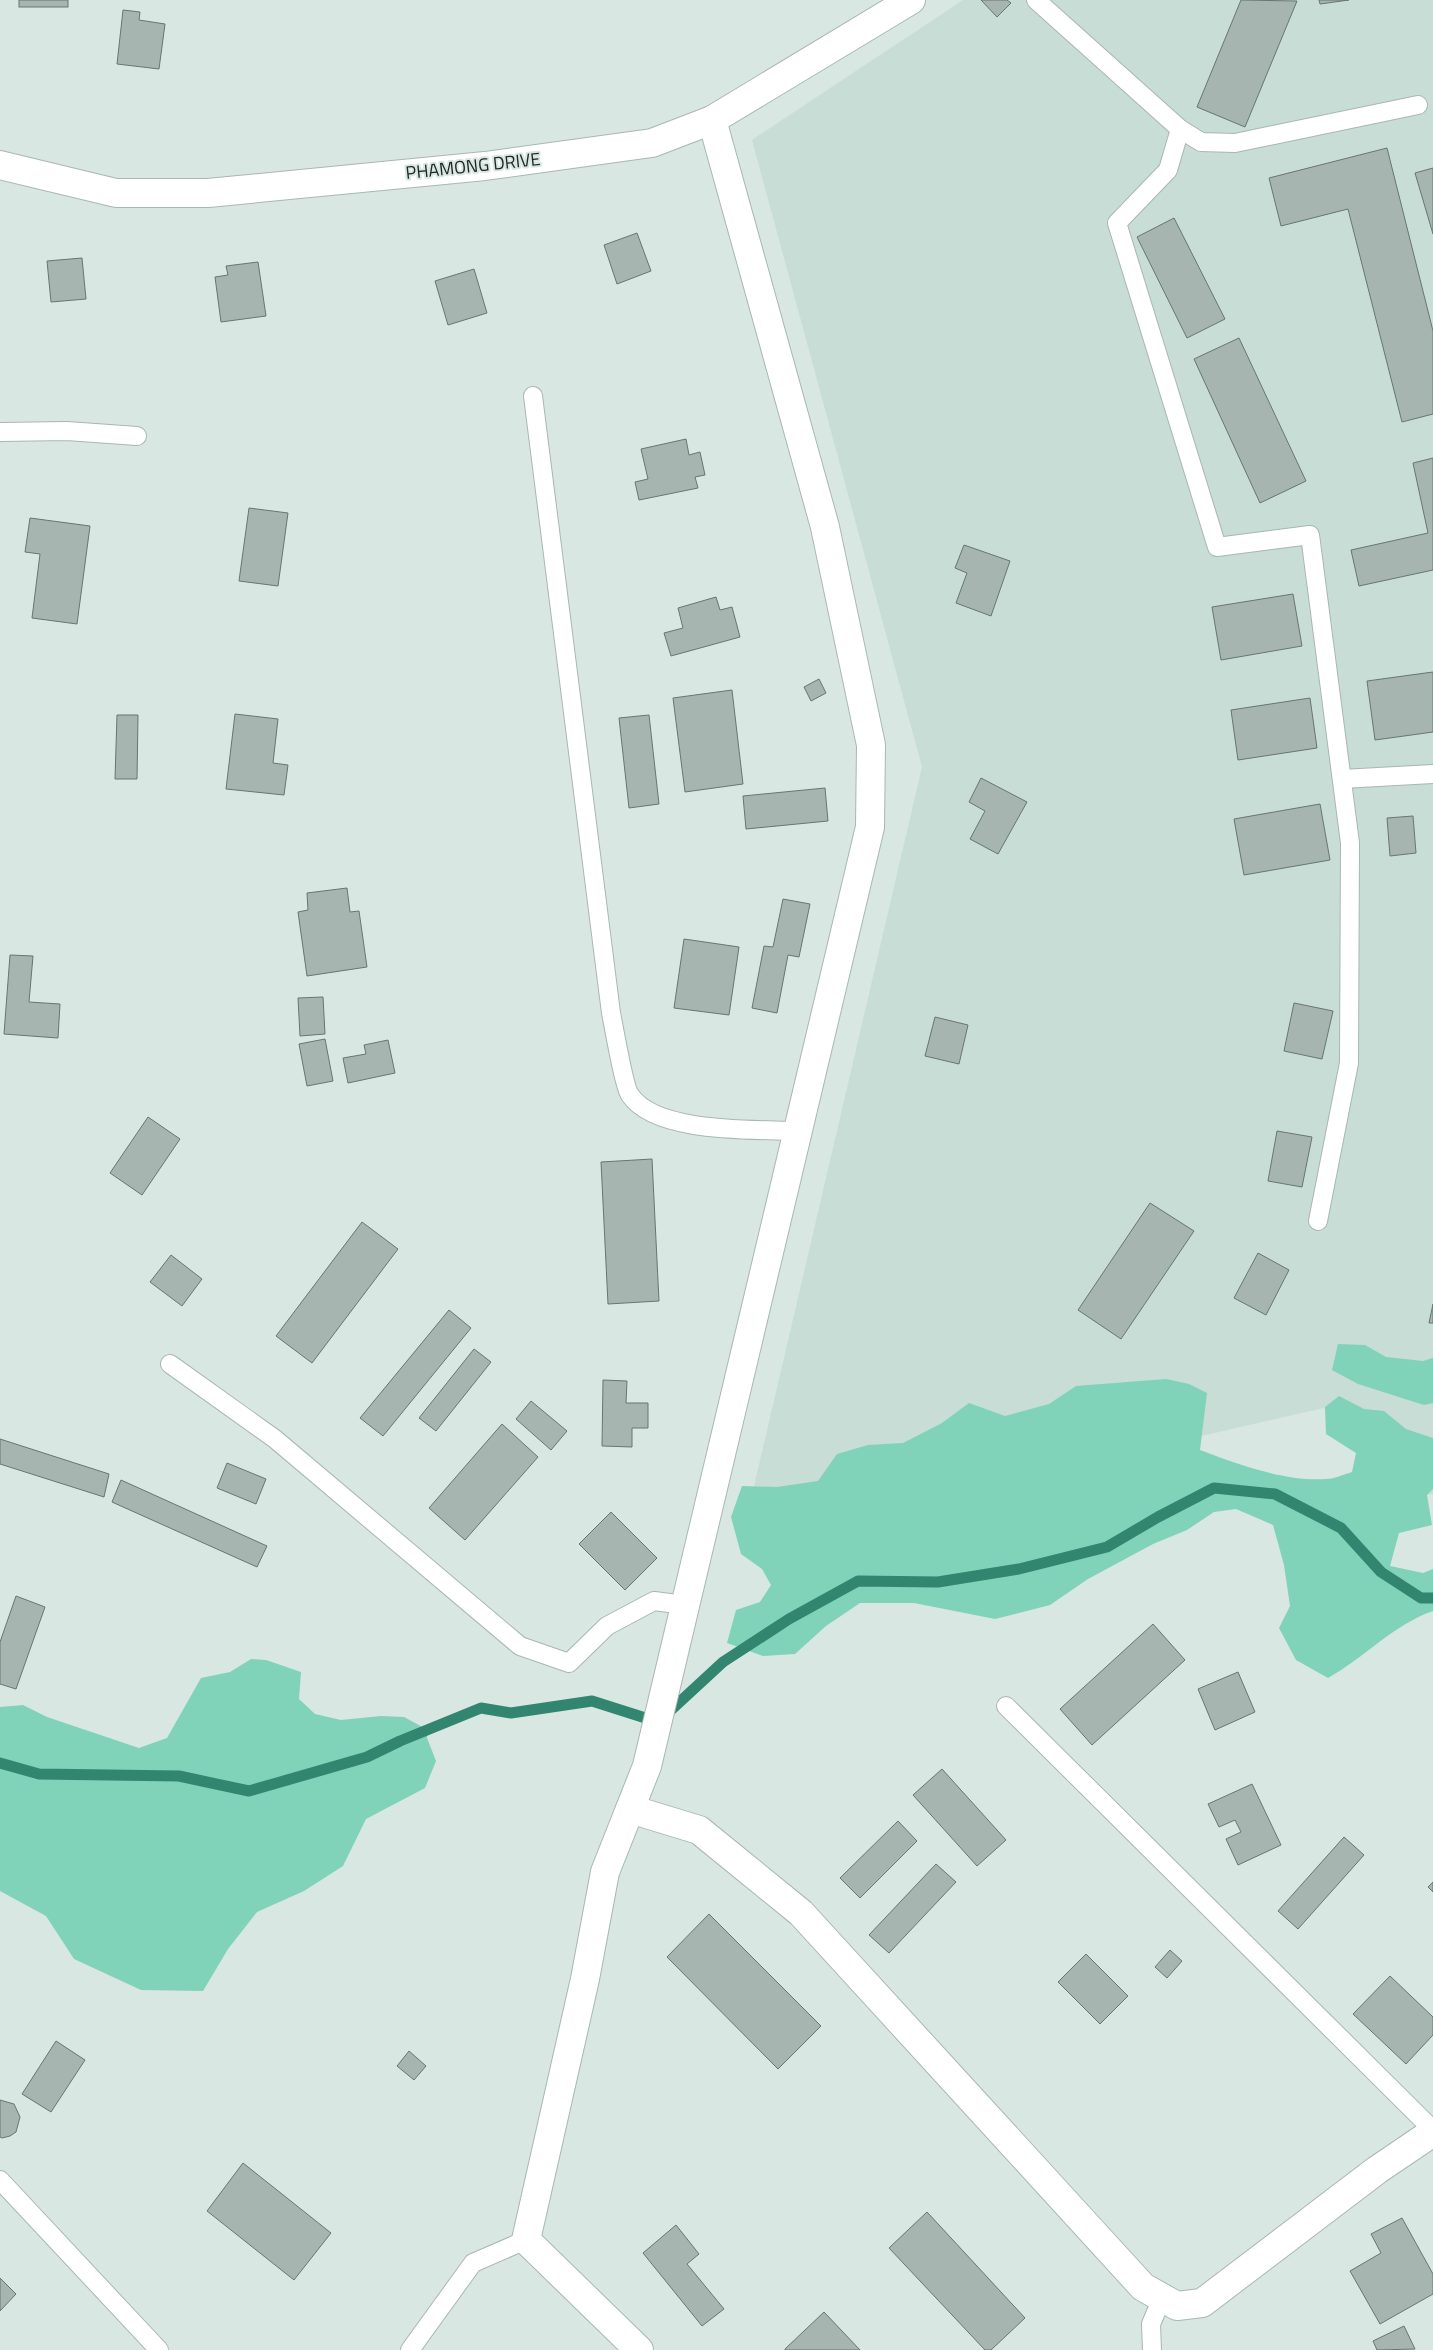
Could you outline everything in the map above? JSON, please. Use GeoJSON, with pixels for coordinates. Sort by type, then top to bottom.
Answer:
{"type":"FeatureCollection","features":[{"type":"Feature","properties":{"kind":"street","name":"PHAMONG DRIVE"},"geometry":{"type":"LineString","coordinates":[[0,165],[116,193],[208,193],[485,166],[652,143],[712,120],[911,0]]}},
{"type":"Feature","properties":{"kind":"street"},"geometry":{"type":"LineString","coordinates":[[639,2350],[526,2240],[585,1978],[605,1872],[647,1766],[870,827],[871,745],[825,526],[712,120]]}},
{"type":"Feature","properties":{"kind":"street"},"geometry":{"type":"LineString","coordinates":[[630,1810],[699,1830],[801,1913],[1143,2287],[1178,2306],[1202,2302],[1433,2131]]}},
{"type":"Feature","properties":{"kind":"lane"},"geometry":{"type":"LineString","coordinates":[[1036,0],[1180,129],[1201,142],[1235,143],[1418,105]]}},
{"type":"Feature","properties":{"kind":"lane"},"geometry":{"type":"LineString","coordinates":[[1180,129],[1168,170],[1117,223],[1217,547],[1310,535],[1342,779],[1350,843],[1349,1063],[1318,1221]]}},
{"type":"Feature","properties":{"kind":"lane"},"geometry":{"type":"LineString","coordinates":[[533,396],[611,1013],[629,1095],[651,1114],[693,1126],[798,1131]]}},
{"type":"Feature","properties":{"kind":"lane"},"geometry":{"type":"LineString","coordinates":[[0,432],[67,432],[137,436]]}},
{"type":"Feature","properties":{"kind":"lane"},"geometry":{"type":"LineString","coordinates":[[1342,779],[1433,774]]}},
{"type":"Feature","properties":{"kind":"lane"},"geometry":{"type":"LineString","coordinates":[[170,1364],[274,1439],[520,1646],[568,1663],[606,1626],[654,1601],[686,1605]]}},
{"type":"Feature","properties":{"kind":"lane"},"geometry":{"type":"LineString","coordinates":[[1006,1706],[1433,2131]]}},
{"type":"Feature","properties":{"kind":"lane"},"geometry":{"type":"LineString","coordinates":[[0,2180],[159,2350]]}},
{"type":"Feature","properties":{"kind":"lane"},"geometry":{"type":"LineString","coordinates":[[410,2350],[474,2263],[526,2240]]}},
{"type":"Feature","properties":{"kind":"lane"},"geometry":{"type":"LineString","coordinates":[[1152,2350],[1151,2324],[1162,2298]]}},
{"type":"Feature","properties":{"kind":"shaded area"},"geometry":{"type":"Polygon","coordinates":[[[963,0],[1433,0],[1433,1494],[1410,1496],[1341,1404],[741,1542],[922,767],[752,140],[963,0]]]}},
{"type":"Feature","properties":{"kind":"green space"},"geometry":{"type":"Polygon","coordinates":[[[1338,1344],[1365,1345],[1386,1357],[1423,1361],[1433,1358],[1433,1403],[1424,1405],[1358,1384],[1332,1370],[1338,1344]]]}},
{"type":"Feature","properties":{"kind":"green space"},"geometry":{"type":"Polygon","coordinates":[[[1166,1379],[1189,1384],[1207,1393],[1200,1450],[1278,1475],[1295,1478],[1326,1479],[1352,1472],[1356,1453],[1326,1434],[1325,1407],[1339,1396],[1364,1409],[1384,1411],[1406,1429],[1433,1438],[1433,1489],[1427,1495],[1432,1525],[1399,1533],[1390,1566],[1423,1573],[1433,1569],[1433,1611],[1418,1617],[1392,1633],[1328,1678],[1296,1660],[1279,1628],[1290,1606],[1284,1565],[1273,1525],[1236,1509],[1214,1512],[1187,1530],[1153,1544],[1088,1579],[1050,1605],[995,1619],[914,1603],[860,1603],[826,1626],[795,1654],[763,1656],[727,1643],[736,1610],[760,1602],[771,1585],[762,1569],[741,1554],[731,1517],[742,1486],[777,1487],[818,1481],[837,1454],[868,1445],[903,1443],[942,1423],[969,1403],[1005,1416],[1049,1404],[1076,1386],[1166,1379]]]}},
{"type":"Feature","properties":{"kind":"green space"},"geometry":{"type":"Polygon","coordinates":[[[251,1659],[266,1660],[301,1672],[299,1699],[315,1714],[341,1720],[381,1716],[404,1717],[428,1730],[427,1738],[436,1761],[425,1788],[366,1819],[343,1866],[304,1891],[257,1912],[228,1949],[203,1991],[141,1990],[74,1959],[46,1916],[0,1891],[0,1707],[23,1705],[47,1717],[139,1748],[167,1738],[201,1678],[230,1672],[251,1659]]]}},
{"type":"Feature","properties":{"kind":"building"},"geometry":{"type":"Polygon","coordinates":[[[19,0],[68,0],[68,7],[19,7],[19,0]]]}},
{"type":"Feature","properties":{"kind":"building"},"geometry":{"type":"Polygon","coordinates":[[[981,0],[1007,0],[1011,3],[997,17],[981,0]]]}},
{"type":"Feature","properties":{"kind":"building"},"geometry":{"type":"Polygon","coordinates":[[[1241,0],[1297,1],[1245,127],[1197,107],[1241,0]]]}},
{"type":"Feature","properties":{"kind":"building"},"geometry":{"type":"Polygon","coordinates":[[[1319,0],[1349,0],[1320,4],[1319,0]]]}},
{"type":"Feature","properties":{"kind":"building"},"geometry":{"type":"Polygon","coordinates":[[[123,10],[140,12],[139,20],[165,24],[159,69],[117,64],[123,10]]]}},
{"type":"Feature","properties":{"kind":"building"},"geometry":{"type":"Polygon","coordinates":[[[1387,148],[1433,331],[1433,414],[1402,422],[1348,209],[1281,226],[1269,178],[1387,148]]]}},
{"type":"Feature","properties":{"kind":"building"},"geometry":{"type":"Polygon","coordinates":[[[1433,168],[1433,234],[1415,173],[1433,168]]]}},
{"type":"Feature","properties":{"kind":"building"},"geometry":{"type":"Polygon","coordinates":[[[1174,218],[1225,319],[1187,338],[1137,237],[1174,218]]]}},
{"type":"Feature","properties":{"kind":"building"},"geometry":{"type":"Polygon","coordinates":[[[637,233],[651,271],[617,284],[604,245],[637,233]]]}},
{"type":"Feature","properties":{"kind":"building"},"geometry":{"type":"Polygon","coordinates":[[[82,258],[86,299],[51,302],[47,261],[82,258]]]}},
{"type":"Feature","properties":{"kind":"building"},"geometry":{"type":"Polygon","coordinates":[[[258,262],[266,316],[221,322],[215,277],[228,275],[226,266],[258,262]]]}},
{"type":"Feature","properties":{"kind":"building"},"geometry":{"type":"Polygon","coordinates":[[[474,269],[487,313],[448,325],[435,281],[474,269]]]}},
{"type":"Feature","properties":{"kind":"building"},"geometry":{"type":"Polygon","coordinates":[[[1239,338],[1306,481],[1260,503],[1194,359],[1239,338]]]}},
{"type":"Feature","properties":{"kind":"building"},"geometry":{"type":"Polygon","coordinates":[[[686,439],[689,455],[700,452],[705,475],[695,477],[698,488],[639,500],[635,482],[648,479],[641,449],[686,439]]]}},
{"type":"Feature","properties":{"kind":"building"},"geometry":{"type":"Polygon","coordinates":[[[1433,458],[1433,570],[1359,586],[1351,550],[1428,533],[1413,463],[1433,458]]]}},
{"type":"Feature","properties":{"kind":"building"},"geometry":{"type":"Polygon","coordinates":[[[249,508],[288,513],[278,586],[239,581],[249,508]]]}},
{"type":"Feature","properties":{"kind":"building"},"geometry":{"type":"Polygon","coordinates":[[[30,518],[90,526],[77,624],[32,618],[40,554],[25,552],[30,518]]]}},
{"type":"Feature","properties":{"kind":"building"},"geometry":{"type":"Polygon","coordinates":[[[964,545],[1010,561],[991,616],[956,603],[967,573],[955,568],[964,545]]]}},
{"type":"Feature","properties":{"kind":"building"},"geometry":{"type":"Polygon","coordinates":[[[1293,594],[1302,646],[1221,660],[1212,607],[1293,594]]]}},
{"type":"Feature","properties":{"kind":"building"},"geometry":{"type":"Polygon","coordinates":[[[716,597],[720,610],[732,607],[740,637],[671,656],[664,633],[683,628],[678,608],[716,597]]]}},
{"type":"Feature","properties":{"kind":"building"},"geometry":{"type":"Polygon","coordinates":[[[1433,672],[1433,732],[1375,740],[1367,681],[1433,672]]]}},
{"type":"Feature","properties":{"kind":"building"},"geometry":{"type":"Polygon","coordinates":[[[819,679],[826,693],[811,701],[804,687],[819,679]]]}},
{"type":"Feature","properties":{"kind":"building"},"geometry":{"type":"Polygon","coordinates":[[[732,690],[743,784],[685,792],[673,698],[732,690]]]}},
{"type":"Feature","properties":{"kind":"building"},"geometry":{"type":"Polygon","coordinates":[[[1310,698],[1317,748],[1238,760],[1231,710],[1310,698]]]}},
{"type":"Feature","properties":{"kind":"building"},"geometry":{"type":"Polygon","coordinates":[[[235,714],[278,719],[273,763],[288,765],[284,795],[226,789],[235,714]]]}},
{"type":"Feature","properties":{"kind":"building"},"geometry":{"type":"Polygon","coordinates":[[[117,715],[138,715],[137,779],[115,779],[117,715]]]}},
{"type":"Feature","properties":{"kind":"building"},"geometry":{"type":"Polygon","coordinates":[[[649,715],[659,804],[629,808],[619,718],[649,715]]]}},
{"type":"Feature","properties":{"kind":"building"},"geometry":{"type":"Polygon","coordinates":[[[981,778],[1027,802],[998,854],[970,839],[985,811],[969,802],[981,778]]]}},
{"type":"Feature","properties":{"kind":"building"},"geometry":{"type":"Polygon","coordinates":[[[825,788],[828,821],[746,829],[743,796],[825,788]]]}},
{"type":"Feature","properties":{"kind":"building"},"geometry":{"type":"Polygon","coordinates":[[[1320,804],[1330,860],[1244,875],[1234,819],[1320,804]]]}},
{"type":"Feature","properties":{"kind":"building"},"geometry":{"type":"Polygon","coordinates":[[[1413,816],[1416,853],[1390,856],[1387,818],[1413,816]]]}},
{"type":"Feature","properties":{"kind":"building"},"geometry":{"type":"Polygon","coordinates":[[[347,888],[350,912],[359,911],[367,967],[307,976],[298,912],[308,910],[307,893],[347,888]]]}},
{"type":"Feature","properties":{"kind":"building"},"geometry":{"type":"Polygon","coordinates":[[[783,899],[810,904],[799,957],[788,955],[777,1013],[752,1008],[764,946],[773,947],[783,899]]]}},
{"type":"Feature","properties":{"kind":"building"},"geometry":{"type":"Polygon","coordinates":[[[684,939],[739,947],[729,1015],[674,1008],[684,939]]]}},
{"type":"Feature","properties":{"kind":"building"},"geometry":{"type":"Polygon","coordinates":[[[10,955],[33,956],[29,1002],[60,1004],[58,1038],[4,1034],[10,955]]]}},
{"type":"Feature","properties":{"kind":"building"},"geometry":{"type":"Polygon","coordinates":[[[323,997],[325,1034],[300,1036],[298,998],[323,997]]]}},
{"type":"Feature","properties":{"kind":"building"},"geometry":{"type":"Polygon","coordinates":[[[1294,1003],[1333,1011],[1322,1059],[1284,1051],[1294,1003]]]}},
{"type":"Feature","properties":{"kind":"building"},"geometry":{"type":"Polygon","coordinates":[[[935,1017],[968,1025],[959,1064],[925,1056],[935,1017]]]}},
{"type":"Feature","properties":{"kind":"building"},"geometry":{"type":"Polygon","coordinates":[[[325,1039],[333,1081],[307,1086],[299,1044],[325,1039]]]}},
{"type":"Feature","properties":{"kind":"building"},"geometry":{"type":"Polygon","coordinates":[[[388,1040],[395,1073],[348,1083],[343,1058],[366,1054],[364,1045],[388,1040]]]}},
{"type":"Feature","properties":{"kind":"building"},"geometry":{"type":"Polygon","coordinates":[[[148,1117],[180,1139],[142,1195],[110,1173],[148,1117]]]}},
{"type":"Feature","properties":{"kind":"building"},"geometry":{"type":"Polygon","coordinates":[[[1277,1131],[1312,1137],[1302,1187],[1268,1181],[1277,1131]]]}},
{"type":"Feature","properties":{"kind":"building"},"geometry":{"type":"Polygon","coordinates":[[[652,1159],[659,1301],[608,1304],[601,1162],[652,1159]]]}},
{"type":"Feature","properties":{"kind":"building"},"geometry":{"type":"Polygon","coordinates":[[[1150,1203],[1194,1231],[1121,1339],[1078,1310],[1150,1203]]]}},
{"type":"Feature","properties":{"kind":"building"},"geometry":{"type":"Polygon","coordinates":[[[362,1222],[398,1249],[312,1363],[276,1336],[362,1222]]]}},
{"type":"Feature","properties":{"kind":"building"},"geometry":{"type":"Polygon","coordinates":[[[1258,1253],[1289,1270],[1266,1315],[1234,1298],[1258,1253]]]}},
{"type":"Feature","properties":{"kind":"building"},"geometry":{"type":"Polygon","coordinates":[[[171,1255],[202,1279],[182,1306],[150,1282],[171,1255]]]}},
{"type":"Feature","properties":{"kind":"building"},"geometry":{"type":"Polygon","coordinates":[[[1433,1304],[1433,1323],[1429,1323],[1433,1304]]]}},
{"type":"Feature","properties":{"kind":"building"},"geometry":{"type":"Polygon","coordinates":[[[449,1310],[471,1328],[383,1436],[360,1418],[449,1310]]]}},
{"type":"Feature","properties":{"kind":"building"},"geometry":{"type":"Polygon","coordinates":[[[474,1349],[491,1362],[436,1431],[419,1418],[474,1349]]]}},
{"type":"Feature","properties":{"kind":"building"},"geometry":{"type":"Polygon","coordinates":[[[603,1380],[627,1381],[626,1403],[648,1403],[648,1428],[632,1428],[632,1447],[602,1446],[603,1380]]]}},
{"type":"Feature","properties":{"kind":"building"},"geometry":{"type":"Polygon","coordinates":[[[531,1401],[567,1431],[551,1450],[516,1419],[531,1401]]]}},
{"type":"Feature","properties":{"kind":"building"},"geometry":{"type":"Polygon","coordinates":[[[502,1424],[538,1457],[465,1540],[429,1508],[502,1424]]]}},
{"type":"Feature","properties":{"kind":"building"},"geometry":{"type":"Polygon","coordinates":[[[0,1439],[109,1474],[104,1497],[0,1464],[0,1439]]]}},
{"type":"Feature","properties":{"kind":"building"},"geometry":{"type":"Polygon","coordinates":[[[227,1463],[266,1479],[256,1504],[217,1488],[227,1463]]]}},
{"type":"Feature","properties":{"kind":"building"},"geometry":{"type":"Polygon","coordinates":[[[121,1480],[267,1546],[257,1567],[112,1502],[121,1480]]]}},
{"type":"Feature","properties":{"kind":"building"},"geometry":{"type":"Polygon","coordinates":[[[611,1512],[657,1558],[625,1590],[579,1544],[611,1512]]]}},
{"type":"Feature","properties":{"kind":"building"},"geometry":{"type":"Polygon","coordinates":[[[16,1596],[45,1607],[16,1689],[0,1684],[0,1642],[16,1596]]]}},
{"type":"Feature","properties":{"kind":"building"},"geometry":{"type":"Polygon","coordinates":[[[1153,1624],[1185,1660],[1092,1745],[1060,1709],[1153,1624]]]}},
{"type":"Feature","properties":{"kind":"building"},"geometry":{"type":"Polygon","coordinates":[[[1238,1672],[1255,1712],[1215,1730],[1198,1689],[1238,1672]]]}},
{"type":"Feature","properties":{"kind":"building"},"geometry":{"type":"Polygon","coordinates":[[[942,1769],[1006,1840],[977,1866],[913,1795],[942,1769]]]}},
{"type":"Feature","properties":{"kind":"building"},"geometry":{"type":"Polygon","coordinates":[[[1252,1784],[1281,1845],[1238,1865],[1226,1839],[1241,1832],[1235,1820],[1219,1827],[1208,1804],[1252,1784]]]}},
{"type":"Feature","properties":{"kind":"building"},"geometry":{"type":"Polygon","coordinates":[[[898,1821],[917,1841],[860,1898],[840,1878],[898,1821]]]}},
{"type":"Feature","properties":{"kind":"building"},"geometry":{"type":"Polygon","coordinates":[[[1344,1837],[1364,1855],[1298,1929],[1278,1911],[1344,1837]]]}},
{"type":"Feature","properties":{"kind":"building"},"geometry":{"type":"Polygon","coordinates":[[[936,1864],[956,1882],[889,1953],[869,1935],[936,1864]]]}},
{"type":"Feature","properties":{"kind":"building"},"geometry":{"type":"Polygon","coordinates":[[[1433,1882],[1433,1892],[1428,1887],[1433,1882]]]}},
{"type":"Feature","properties":{"kind":"building"},"geometry":{"type":"Polygon","coordinates":[[[709,1914],[821,2026],[778,2069],[667,1957],[709,1914]]]}},
{"type":"Feature","properties":{"kind":"building"},"geometry":{"type":"Polygon","coordinates":[[[1170,1950],[1182,1961],[1167,1978],[1155,1967],[1170,1950]]]}},
{"type":"Feature","properties":{"kind":"building"},"geometry":{"type":"Polygon","coordinates":[[[1086,1954],[1128,1996],[1100,2024],[1058,1982],[1086,1954]]]}},
{"type":"Feature","properties":{"kind":"building"},"geometry":{"type":"Polygon","coordinates":[[[1390,1976],[1433,2017],[1433,2035],[1406,2064],[1353,2014],[1390,1976]]]}},
{"type":"Feature","properties":{"kind":"building"},"geometry":{"type":"Polygon","coordinates":[[[56,2041],[85,2060],[51,2112],[22,2094],[56,2041]]]}},
{"type":"Feature","properties":{"kind":"building"},"geometry":{"type":"Polygon","coordinates":[[[409,2051],[426,2066],[414,2080],[397,2066],[409,2051]]]}},
{"type":"Feature","properties":{"kind":"building"},"geometry":{"type":"Polygon","coordinates":[[[0,2100],[14,2104],[20,2117],[16,2132],[2,2138],[0,2137],[0,2100]]]}},
{"type":"Feature","properties":{"kind":"building"},"geometry":{"type":"Polygon","coordinates":[[[243,2163],[331,2233],[294,2280],[207,2211],[243,2163]]]}},
{"type":"Feature","properties":{"kind":"building"},"geometry":{"type":"Polygon","coordinates":[[[927,2212],[1025,2318],[991,2350],[985,2350],[889,2248],[927,2212]]]}},
{"type":"Feature","properties":{"kind":"building"},"geometry":{"type":"Polygon","coordinates":[[[1402,2218],[1433,2274],[1433,2294],[1380,2324],[1350,2271],[1381,2253],[1371,2234],[1402,2218]]]}},
{"type":"Feature","properties":{"kind":"building"},"geometry":{"type":"Polygon","coordinates":[[[676,2225],[699,2254],[687,2264],[724,2309],[702,2326],[643,2253],[676,2225]]]}},
{"type":"Feature","properties":{"kind":"building"},"geometry":{"type":"Polygon","coordinates":[[[0,2278],[16,2294],[0,2311],[0,2278]]]}},
{"type":"Feature","properties":{"kind":"building"},"geometry":{"type":"Polygon","coordinates":[[[824,2312],[860,2350],[785,2350],[785,2349],[824,2312]]]}},
{"type":"Feature","properties":{"kind":"building"},"geometry":{"type":"Polygon","coordinates":[[[1404,2326],[1415,2349],[1377,2350],[1373,2341],[1404,2326]]]}},
{"type":"Feature","properties":{"kind":"waterway"},"geometry":{"type":"LineString","coordinates":[[0,1763],[39,1774],[179,1776],[249,1791],[367,1757],[400,1741],[481,1708],[511,1713],[592,1701],[658,1722],[723,1662],[789,1619],[858,1581],[938,1582],[1019,1569],[1107,1547],[1158,1517],[1214,1488],[1275,1494],[1341,1528],[1381,1572],[1421,1598],[1433,1598]]}}]}
